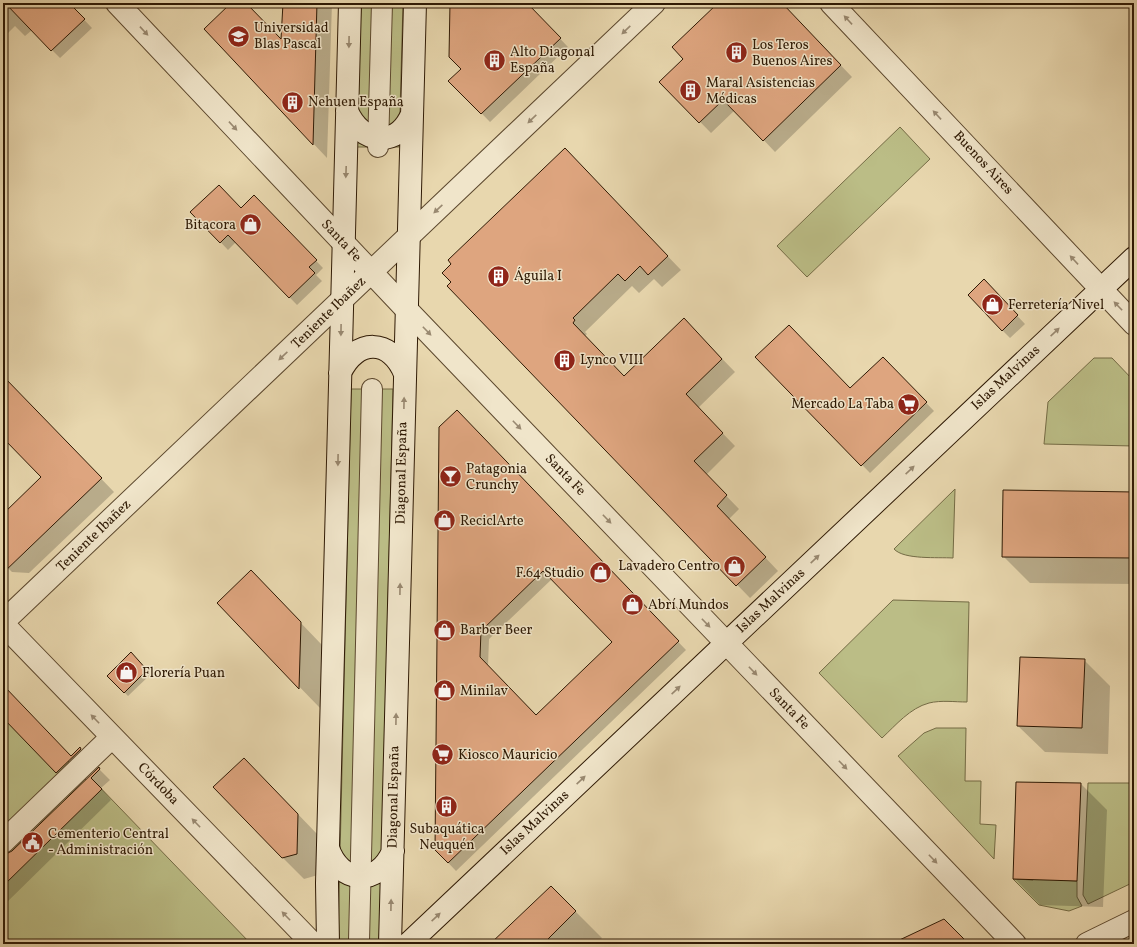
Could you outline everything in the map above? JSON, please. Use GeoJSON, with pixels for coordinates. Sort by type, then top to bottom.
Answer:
{"type":"FeatureCollection","features":[{"type":"Feature","properties":{"kind":"street","name":"Santa Fe"},"geometry":{"type":"LineString","coordinates":[[117,3],[343,244],[1015,944]]}},
{"type":"Feature","properties":{"kind":"street"},"geometry":{"type":"LineString","coordinates":[[328,944],[328,848],[350,3]]}},
{"type":"Feature","properties":{"kind":"street"},"geometry":{"type":"LineString","coordinates":[[378,142],[382,3]]}},
{"type":"Feature","properties":{"kind":"street","name":"Diagonal España"},"geometry":{"type":"LineString","coordinates":[[390,944],[415,3]]}},
{"type":"Feature","properties":{"kind":"street","name":"Teniente Ibañez"},"geometry":{"type":"LineString","coordinates":[[3,623],[654,3]]}},
{"type":"Feature","properties":{"kind":"street","name":"Buenos Aires"},"geometry":{"type":"LineString","coordinates":[[831,3],[1134,324]]}},
{"type":"Feature","properties":{"kind":"street"},"geometry":{"type":"LineString","coordinates":[[347,111],[350,118],[362,133],[378,142]]}},
{"type":"Feature","properties":{"kind":"street"},"geometry":{"type":"LineString","coordinates":[[378,142],[386,137],[396,134],[403,128],[412,114]]}},
{"type":"Feature","properties":{"kind":"street","name":"Islas Malvinas"},"geometry":{"type":"LineString","coordinates":[[408,944],[1134,258]]}},
{"type":"Feature","properties":{"kind":"street"},"geometry":{"type":"LineString","coordinates":[[340,373],[351,355],[361,349],[378,347],[388,351],[399,361],[405,374]]}},
{"type":"Feature","properties":{"kind":"street"},"geometry":{"type":"LineString","coordinates":[[359,941],[372,389]]}},
{"type":"Feature","properties":{"kind":"street","name":"Córdoba"},"geometry":{"type":"LineString","coordinates":[[3,623],[313,944]]}},
{"type":"Feature","properties":{"kind":"street"},"geometry":{"type":"LineString","coordinates":[[3,842],[112,736]]}},
{"type":"Feature","properties":{"kind":"street"},"geometry":{"type":"LineString","coordinates":[[328,848],[332,858],[343,872],[350,875],[361,876],[367,876],[384,867],[390,859],[393,851]]}},
{"type":"Feature","properties":{"kind":"street"},"geometry":{"type":"LineString","coordinates":[[1087,944],[1134,921]]}},
{"type":"Feature","properties":{"kind":"green space"},"geometry":{"type":"Polygon","coordinates":[[[361,3],[403,3],[399,147],[357,147],[361,3]]]}},
{"type":"Feature","properties":{"kind":"green space"},"geometry":{"type":"Polygon","coordinates":[[[900,127],[930,159],[807,277],[777,246],[900,127]]]}},
{"type":"Feature","properties":{"kind":"green space"},"geometry":{"type":"Polygon","coordinates":[[[1094,358],[1112,358],[1134,381],[1134,446],[1044,444],[1048,402],[1094,358]]]}},
{"type":"Feature","properties":{"kind":"green space"},"geometry":{"type":"Polygon","coordinates":[[[351,389],[393,389],[380,942],[338,941],[351,389]]]}},
{"type":"Feature","properties":{"kind":"green space"},"geometry":{"type":"Polygon","coordinates":[[[955,489],[953,558],[930,558],[905,555],[894,549],[955,489]]]}},
{"type":"Feature","properties":{"kind":"green space"},"geometry":{"type":"Polygon","coordinates":[[[893,600],[969,602],[967,702],[948,701],[922,705],[909,713],[882,738],[819,673],[893,600]]]}},
{"type":"Feature","properties":{"kind":"green space"},"geometry":{"type":"Polygon","coordinates":[[[3,685],[67,760],[87,781],[91,778],[251,944],[3,944],[3,685]]]}},
{"type":"Feature","properties":{"kind":"green space"},"geometry":{"type":"Polygon","coordinates":[[[936,728],[966,728],[965,781],[981,781],[980,824],[996,825],[994,859],[898,756],[924,733],[936,728]]]}},
{"type":"Feature","properties":{"kind":"green space"},"geometry":{"type":"Polygon","coordinates":[[[1088,783],[1134,783],[1134,882],[1088,904],[1083,895],[1088,783]]]}},
{"type":"Feature","properties":{"kind":"green space"},"geometry":{"type":"Polygon","coordinates":[[[1034,870],[1061,880],[1077,881],[1077,897],[1082,906],[1069,911],[1039,905],[1013,879],[1033,880],[1034,870]]]}},
{"type":"Feature","properties":{"kind":"building"},"geometry":{"type":"Polygon","coordinates":[[[5,3],[69,3],[85,19],[51,51],[5,3]]]}},
{"type":"Feature","properties":{"kind":"building","name":"Nehuen España"},"geometry":{"type":"Polygon","coordinates":[[[231,3],[246,3],[281,39],[283,3],[317,3],[313,145],[204,29],[231,3]]]}},
{"type":"Feature","properties":{"kind":"building","name":"Alto Diagonal España"},"geometry":{"type":"Polygon","coordinates":[[[450,3],[527,3],[561,38],[481,114],[448,81],[461,69],[449,57],[450,3]]]}},
{"type":"Feature","properties":{"kind":"building"},"geometry":{"type":"Polygon","coordinates":[[[718,3],[782,3],[841,65],[763,141],[723,100],[699,123],[659,82],[683,59],[672,47],[718,3]]]}},
{"type":"Feature","properties":{"kind":"building"},"geometry":{"type":"Polygon","coordinates":[[[565,148],[668,256],[648,275],[640,266],[625,281],[618,274],[573,318],[575,320],[573,323],[624,376],[684,318],[722,359],[686,394],[723,433],[694,461],[727,495],[717,506],[766,557],[736,586],[447,286],[451,282],[442,273],[451,264],[448,260],[565,148]]]}},
{"type":"Feature","properties":{"kind":"building"},"geometry":{"type":"Polygon","coordinates":[[[219,185],[241,208],[254,195],[317,260],[309,267],[315,273],[289,298],[228,235],[220,243],[190,212],[219,185]]]}},
{"type":"Feature","properties":{"kind":"building","name":"Ferretería Nivel"},"geometry":{"type":"Polygon","coordinates":[[[984,279],[1018,315],[1002,331],[968,295],[984,279]]]}},
{"type":"Feature","properties":{"kind":"building"},"geometry":{"type":"Polygon","coordinates":[[[789,325],[850,388],[883,357],[927,402],[861,466],[755,357],[789,325]]]}},
{"type":"Feature","properties":{"kind":"building"},"geometry":{"type":"Polygon","coordinates":[[[3,376],[102,478],[3,573],[3,514],[41,477],[3,438],[3,376]]]}},
{"type":"Feature","properties":{"kind":"building"},"geometry":{"type":"Polygon","coordinates":[[[457,410],[679,641],[448,863],[435,850],[439,427],[457,410]],[[543,571],[481,631],[480,657],[536,715],[612,642],[543,571]]]}},
{"type":"Feature","properties":{"kind":"building"},"geometry":{"type":"Polygon","coordinates":[[[1003,490],[1134,492],[1134,558],[1002,557],[1003,490]]]}},
{"type":"Feature","properties":{"kind":"building"},"geometry":{"type":"Polygon","coordinates":[[[251,570],[301,622],[299,689],[217,603],[251,570]]]}},
{"type":"Feature","properties":{"kind":"building","name":"Florería Puan"},"geometry":{"type":"Polygon","coordinates":[[[131,652],[147,670],[124,693],[107,676],[131,652]]]}},
{"type":"Feature","properties":{"kind":"building"},"geometry":{"type":"Polygon","coordinates":[[[1020,657],[1085,659],[1082,728],[1017,726],[1020,657]]]}},
{"type":"Feature","properties":{"kind":"building"},"geometry":{"type":"Polygon","coordinates":[[[3,685],[71,756],[80,747],[81,749],[56,773],[3,718],[3,685]]]}},
{"type":"Feature","properties":{"kind":"building"},"geometry":{"type":"Polygon","coordinates":[[[244,758],[298,814],[297,854],[282,858],[213,787],[244,758]]]}},
{"type":"Feature","properties":{"kind":"building"},"geometry":{"type":"Polygon","coordinates":[[[99,767],[100,769],[91,778],[102,789],[3,886],[3,854],[12,851],[99,767]]]}},
{"type":"Feature","properties":{"kind":"building"},"geometry":{"type":"Polygon","coordinates":[[[1016,782],[1081,783],[1077,881],[1013,879],[1016,782]]]}},
{"type":"Feature","properties":{"kind":"building"},"geometry":{"type":"Polygon","coordinates":[[[551,886],[576,911],[543,944],[490,944],[551,886]]]}},
{"type":"Feature","properties":{"kind":"building"},"geometry":{"type":"Polygon","coordinates":[[[944,919],[969,944],[891,944],[944,919]]]}},
{"type":"Feature","properties":{"kind":"place","name":"Universidad Blas Pascal"},"geometry":{"type":"Point","coordinates":[239,36]}},
{"type":"Feature","properties":{"kind":"place","name":"Los Teros Buenos Aires"},"geometry":{"type":"Point","coordinates":[737,53]}},
{"type":"Feature","properties":{"kind":"place","name":"Alto Diagonal España"},"geometry":{"type":"Point","coordinates":[495,60]}},
{"type":"Feature","properties":{"kind":"place","name":"Maral Asistencias Médicas"},"geometry":{"type":"Point","coordinates":[691,91]}},
{"type":"Feature","properties":{"kind":"place","name":"Nehuen España"},"geometry":{"type":"Point","coordinates":[293,102]}},
{"type":"Feature","properties":{"kind":"place","name":"Bitacora"},"geometry":{"type":"Point","coordinates":[251,225]}},
{"type":"Feature","properties":{"kind":"place","name":"Águila I"},"geometry":{"type":"Point","coordinates":[498,276]}},
{"type":"Feature","properties":{"kind":"place","name":"Ferretería Nivel"},"geometry":{"type":"Point","coordinates":[993,305]}},
{"type":"Feature","properties":{"kind":"place","name":"Lynco VIII"},"geometry":{"type":"Point","coordinates":[564,360]}},
{"type":"Feature","properties":{"kind":"place","name":"Mercado La Taba"},"geometry":{"type":"Point","coordinates":[909,404]}},
{"type":"Feature","properties":{"kind":"place","name":"Patagonia Crunchy"},"geometry":{"type":"Point","coordinates":[450,477]}},
{"type":"Feature","properties":{"kind":"place","name":"ReciclArte"},"geometry":{"type":"Point","coordinates":[444,521]}},
{"type":"Feature","properties":{"kind":"place","name":"Lavadero Centro"},"geometry":{"type":"Point","coordinates":[735,566]}},
{"type":"Feature","properties":{"kind":"place","name":"F.64 Studio"},"geometry":{"type":"Point","coordinates":[600,573]}},
{"type":"Feature","properties":{"kind":"place","name":"Abrí Mundos"},"geometry":{"type":"Point","coordinates":[632,605]}},
{"type":"Feature","properties":{"kind":"place","name":"Barber Beer"},"geometry":{"type":"Point","coordinates":[444,630]}},
{"type":"Feature","properties":{"kind":"place","name":"Florería Puan"},"geometry":{"type":"Point","coordinates":[127,673]}},
{"type":"Feature","properties":{"kind":"place","name":"Minilav"},"geometry":{"type":"Point","coordinates":[444,691]}},
{"type":"Feature","properties":{"kind":"place","name":"Kiosco Mauricio"},"geometry":{"type":"Point","coordinates":[443,755]}},
{"type":"Feature","properties":{"kind":"place","name":"Subaquática Neuquén"},"geometry":{"type":"Point","coordinates":[447,807]}},
{"type":"Feature","properties":{"kind":"place","name":"Cementerio Central - Administración"},"geometry":{"type":"Point","coordinates":[32,842]}}]}
